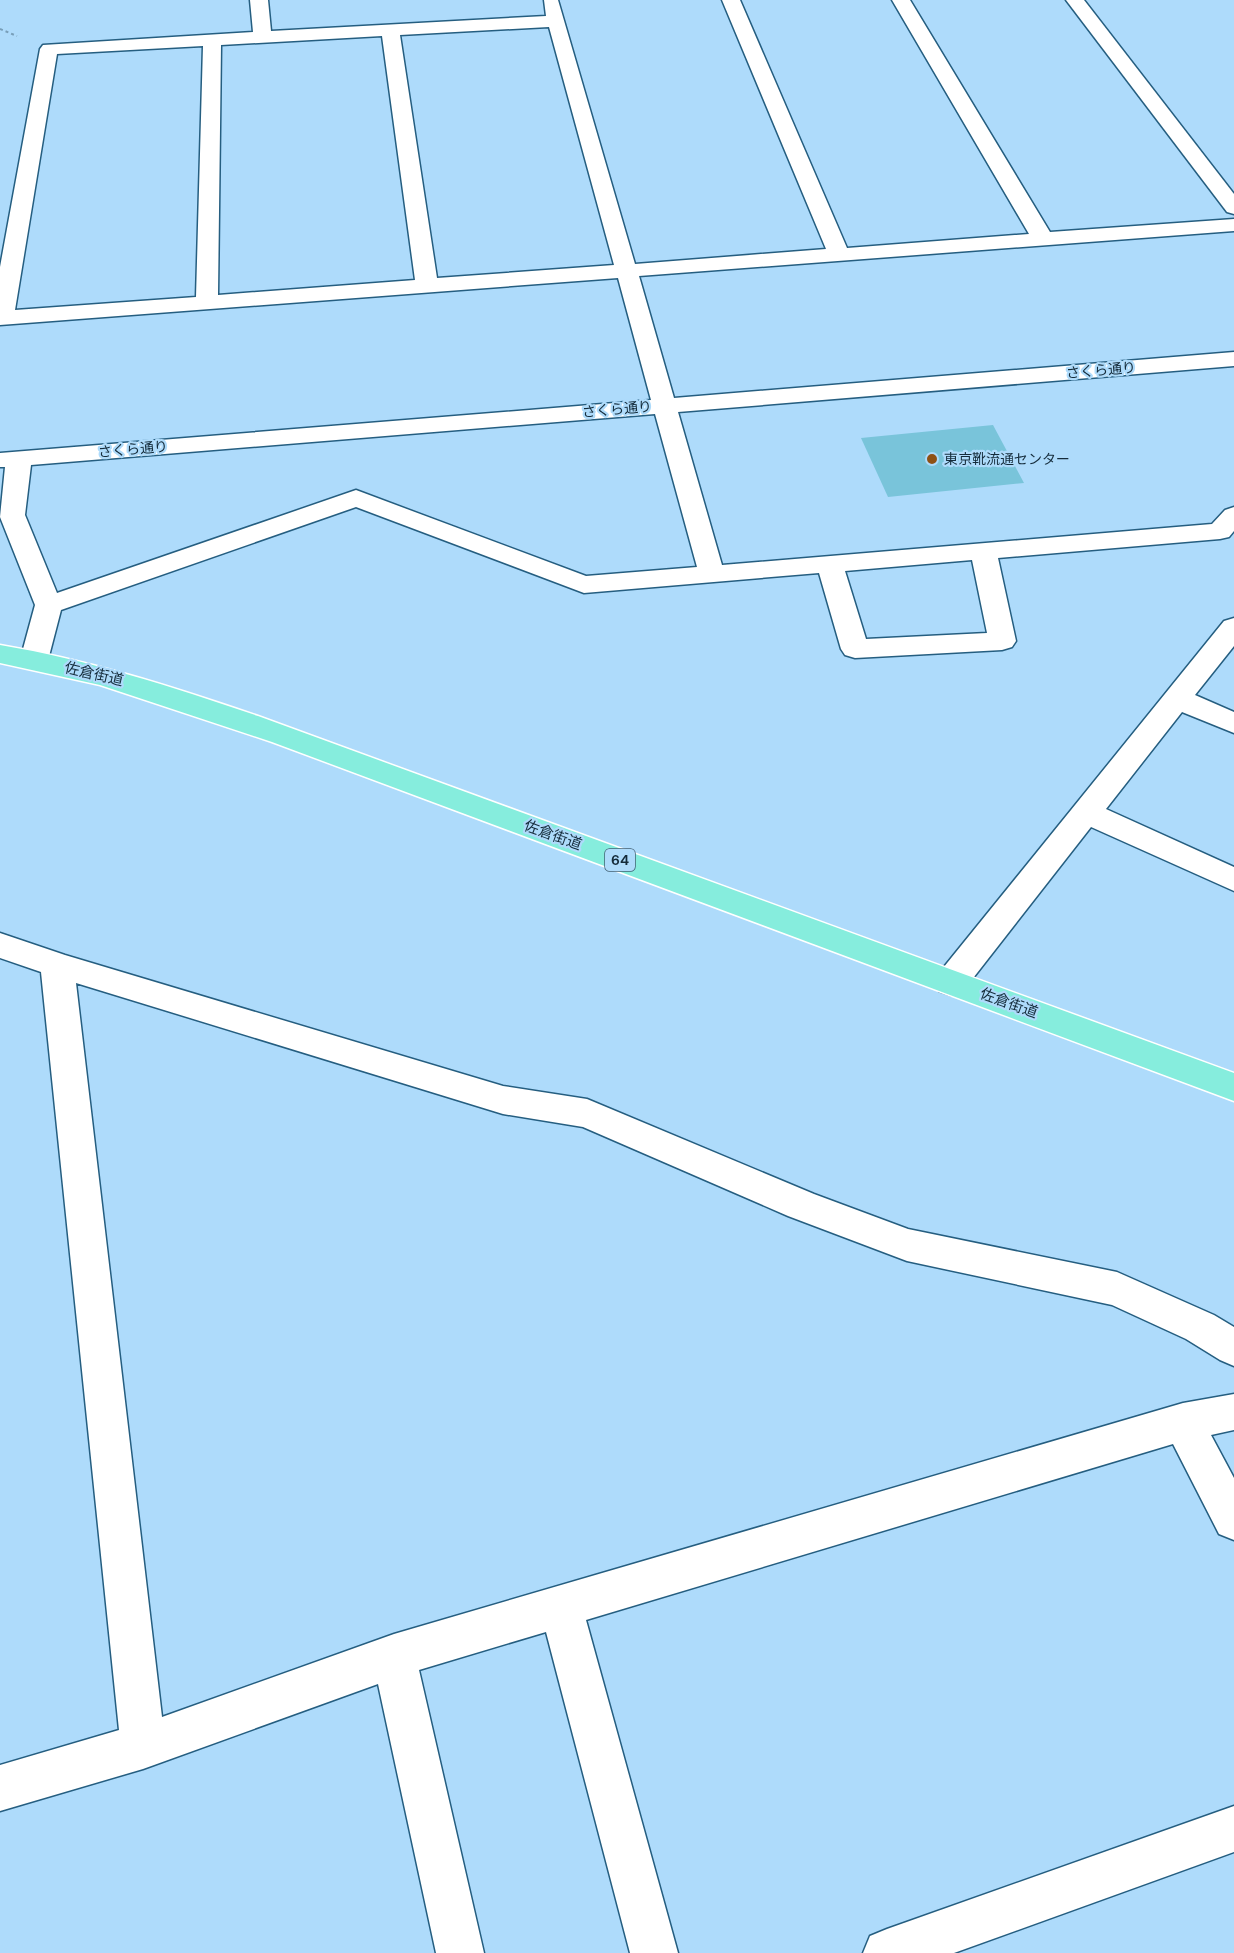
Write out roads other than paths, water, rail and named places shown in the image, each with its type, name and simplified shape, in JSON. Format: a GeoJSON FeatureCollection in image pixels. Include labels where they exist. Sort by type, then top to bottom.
{"type":"FeatureCollection","features":[{"type":"Feature","properties":{"kind":"main road","name":"佐倉街道"},"geometry":{"type":"LineString","coordinates":[[0,654],[136,684],[282,735],[1234,1087]]}},
{"type":"Feature","properties":{"kind":"street"},"geometry":{"type":"LineString","coordinates":[[258,0],[262,37]]}},
{"type":"Feature","properties":{"kind":"street"},"geometry":{"type":"LineString","coordinates":[[731,0],[839,255]]}},
{"type":"Feature","properties":{"kind":"street"},"geometry":{"type":"LineString","coordinates":[[901,0],[1042,239]]}},
{"type":"Feature","properties":{"kind":"street"},"geometry":{"type":"LineString","coordinates":[[1075,0],[1234,208]]}},
{"type":"Feature","properties":{"kind":"street"},"geometry":{"type":"LineString","coordinates":[[712,575],[664,406],[626,270],[553,11],[390,30],[49,49],[1,318],[427,285],[626,270],[839,255],[1234,225]]}},
{"type":"Feature","properties":{"kind":"street"},"geometry":{"type":"LineString","coordinates":[[390,30],[427,285]]}},
{"type":"Feature","properties":{"kind":"street"},"geometry":{"type":"LineString","coordinates":[[207,302],[212,40]]}},
{"type":"Feature","properties":{"kind":"street","name":"さくら通り"},"geometry":{"type":"LineString","coordinates":[[9,459],[1234,359]]}},
{"type":"Feature","properties":{"kind":"street"},"geometry":{"type":"LineString","coordinates":[[9,459],[12,515],[49,605],[34,660]]}},
{"type":"Feature","properties":{"kind":"street"},"geometry":{"type":"LineString","coordinates":[[49,605],[356,498],[584,585],[1220,531],[1234,515]]}},
{"type":"Feature","properties":{"kind":"street"},"geometry":{"type":"LineString","coordinates":[[830,565],[855,649],[1002,640],[983,551]]}},
{"type":"Feature","properties":{"kind":"street"},"geometry":{"type":"LineString","coordinates":[[951,982],[1179,699],[1234,627]]}},
{"type":"Feature","properties":{"kind":"street"},"geometry":{"type":"LineString","coordinates":[[1179,699],[1234,723]]}},
{"type":"Feature","properties":{"kind":"street"},"geometry":{"type":"LineString","coordinates":[[1088,813],[1234,880]]}},
{"type":"Feature","properties":{"kind":"street"},"geometry":{"type":"LineString","coordinates":[[0,945],[503,1100],[587,1113],[801,1204],[907,1245],[1117,1289],[1200,1327],[1234,1348]]}},
{"type":"Feature","properties":{"kind":"street"},"geometry":{"type":"LineString","coordinates":[[57,964],[142,1746]]}},
{"type":"Feature","properties":{"kind":"street"},"geometry":{"type":"LineString","coordinates":[[0,1788],[142,1746],[394,1656],[1183,1422],[1234,1412]]}},
{"type":"Feature","properties":{"kind":"street"},"geometry":{"type":"LineString","coordinates":[[1183,1422],[1234,1520]]}},
{"type":"Feature","properties":{"kind":"street"},"geometry":{"type":"LineString","coordinates":[[561,1607],[654,1953]]}},
{"type":"Feature","properties":{"kind":"street"},"geometry":{"type":"LineString","coordinates":[[394,1656],[460,1953]]}},
{"type":"Feature","properties":{"kind":"street"},"geometry":{"type":"LineString","coordinates":[[887,1953],[1234,1829]]}},
{"type":"Feature","properties":{"kind":"place","name":"東京靴流通センター"},"geometry":{"type":"Point","coordinates":[932,459]}}]}
